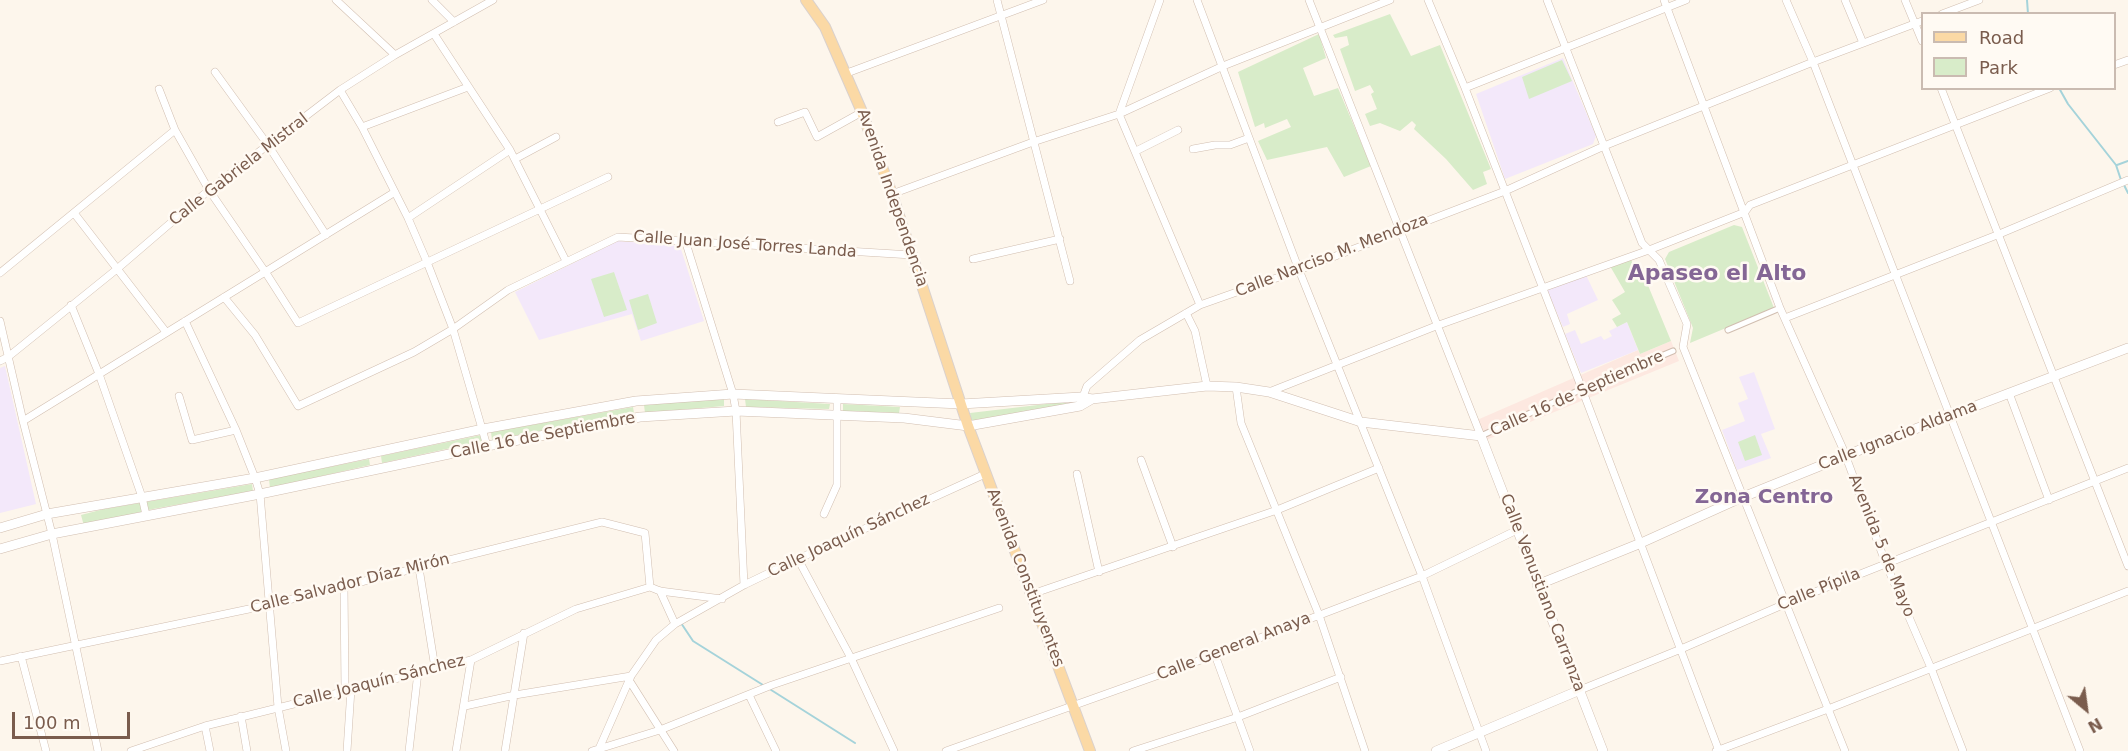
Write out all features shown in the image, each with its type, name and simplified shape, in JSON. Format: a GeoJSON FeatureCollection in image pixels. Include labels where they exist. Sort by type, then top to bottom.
{"type":"FeatureCollection","features":[{"type":"Feature","properties":{"kind":"main road","name":"Avenida Independencia"},"geometry":{"type":"LineString","coordinates":[[806,0],[825,27],[847,73],[862,112],[892,194],[961,404]]}},
{"type":"Feature","properties":{"kind":"main road","name":"Avenida Constituyentes"},"geometry":{"type":"LineString","coordinates":[[961,404],[1090,751]]}},
{"type":"Feature","properties":{"kind":"street"},"geometry":{"type":"LineString","coordinates":[[336,0],[395,55]]}},
{"type":"Feature","properties":{"kind":"street"},"geometry":{"type":"LineString","coordinates":[[432,0],[454,22]]}},
{"type":"Feature","properties":{"kind":"street","name":"Calle Gabriela Mistral"},"geometry":{"type":"LineString","coordinates":[[0,361],[8,357],[117,269],[209,190],[340,90],[395,55],[493,0]]}},
{"type":"Feature","properties":{"kind":"street"},"geometry":{"type":"LineString","coordinates":[[997,0],[1070,281]]}},
{"type":"Feature","properties":{"kind":"street"},"geometry":{"type":"LineString","coordinates":[[847,73],[1043,0]]}},
{"type":"Feature","properties":{"kind":"street"},"geometry":{"type":"LineString","coordinates":[[1160,0],[1119,114],[1200,305]]}},
{"type":"Feature","properties":{"kind":"street"},"geometry":{"type":"LineString","coordinates":[[1197,0],[1299,270],[1422,576],[1486,751]]}},
{"type":"Feature","properties":{"kind":"street"},"geometry":{"type":"LineString","coordinates":[[1309,0],[1481,436]]}},
{"type":"Feature","properties":{"kind":"street"},"geometry":{"type":"LineString","coordinates":[[892,194],[1033,142],[1119,114],[1223,66],[1390,0]]}},
{"type":"Feature","properties":{"kind":"street"},"geometry":{"type":"LineString","coordinates":[[1428,0],[1465,88],[1541,288],[1582,388],[1718,751],[2128,591]]}},
{"type":"Feature","properties":{"kind":"street"},"geometry":{"type":"LineString","coordinates":[[1548,0],[1565,49],[1642,243],[1659,260],[1687,324],[1678,349],[1743,497],[1845,751]]}},
{"type":"Feature","properties":{"kind":"street","name":"Avenida 5 de Mayo"},"geometry":{"type":"LineString","coordinates":[[1664,0],[1780,308],[1846,456],[1886,564],[1931,668],[1963,751]]}},
{"type":"Feature","properties":{"kind":"street"},"geometry":{"type":"LineString","coordinates":[[1465,88],[1686,0]]}},
{"type":"Feature","properties":{"kind":"street"},"geometry":{"type":"LineString","coordinates":[[1786,0],[1813,62],[2080,751]]}},
{"type":"Feature","properties":{"kind":"street"},"geometry":{"type":"LineString","coordinates":[[1845,0],[1863,43]]}},
{"type":"Feature","properties":{"kind":"street"},"geometry":{"type":"LineString","coordinates":[[1905,0],[1919,22]]}},
{"type":"Feature","properties":{"kind":"street"},"geometry":{"type":"LineString","coordinates":[[1947,12],[1979,0]]}},
{"type":"Feature","properties":{"kind":"street","name":"Calle Narciso M. Mendoza"},"geometry":{"type":"LineString","coordinates":[[1081,402],[1087,386],[1140,340],[1200,305],[1299,270],[1505,191],[1604,146],[1919,22]]}},
{"type":"Feature","properties":{"kind":"street"},"geometry":{"type":"LineString","coordinates":[[434,34],[510,150],[566,261]]}},
{"type":"Feature","properties":{"kind":"street"},"geometry":{"type":"LineString","coordinates":[[215,72],[268,145],[326,235]]}},
{"type":"Feature","properties":{"kind":"street"},"geometry":{"type":"LineString","coordinates":[[362,127],[468,87]]}},
{"type":"Feature","properties":{"kind":"street"},"geometry":{"type":"LineString","coordinates":[[159,89],[175,130],[209,190],[298,323],[608,177]]}},
{"type":"Feature","properties":{"kind":"street"},"geometry":{"type":"LineString","coordinates":[[340,90],[362,127],[395,192],[427,262],[453,328],[487,446]]}},
{"type":"Feature","properties":{"kind":"street"},"geometry":{"type":"LineString","coordinates":[[1942,90],[2128,566]]}},
{"type":"Feature","properties":{"kind":"street"},"geometry":{"type":"LineString","coordinates":[[1269,392],[1436,326],[1745,212],[1750,206],[2045,90]]}},
{"type":"Feature","properties":{"kind":"street"},"geometry":{"type":"LineString","coordinates":[[778,122],[805,112],[817,137],[862,112]]}},
{"type":"Feature","properties":{"kind":"street"},"geometry":{"type":"LineString","coordinates":[[0,273],[175,130]]}},
{"type":"Feature","properties":{"kind":"street"},"geometry":{"type":"LineString","coordinates":[[1136,151],[1178,130]]}},
{"type":"Feature","properties":{"kind":"street"},"geometry":{"type":"LineString","coordinates":[[515,159],[555,137]]}},
{"type":"Feature","properties":{"kind":"street"},"geometry":{"type":"LineString","coordinates":[[1193,148],[1230,145],[1249,138]]}},
{"type":"Feature","properties":{"kind":"street"},"geometry":{"type":"LineString","coordinates":[[408,218],[510,150]]}},
{"type":"Feature","properties":{"kind":"street"},"geometry":{"type":"LineString","coordinates":[[1785,318],[1997,235],[2128,180]]}},
{"type":"Feature","properties":{"kind":"street"},"geometry":{"type":"LineString","coordinates":[[23,421],[395,192]]}},
{"type":"Feature","properties":{"kind":"street"},"geometry":{"type":"LineString","coordinates":[[74,213],[166,332]]}},
{"type":"Feature","properties":{"kind":"street","name":"Calle Juan José Torres Landa"},"geometry":{"type":"LineString","coordinates":[[224,297],[255,335],[298,406],[414,352],[508,290],[618,237],[912,255]]}},
{"type":"Feature","properties":{"kind":"street"},"geometry":{"type":"LineString","coordinates":[[973,259],[1059,239]]}},
{"type":"Feature","properties":{"kind":"street"},"geometry":{"type":"LineString","coordinates":[[685,240],[733,394],[744,585]]}},
{"type":"Feature","properties":{"kind":"street"},"geometry":{"type":"LineString","coordinates":[[71,305],[99,374],[142,497],[146,515]]}},
{"type":"Feature","properties":{"kind":"street"},"geometry":{"type":"LineString","coordinates":[[1728,330],[1780,308]]}},
{"type":"Feature","properties":{"kind":"street"},"geometry":{"type":"LineString","coordinates":[[1186,313],[1195,331],[1207,386]]}},
{"type":"Feature","properties":{"kind":"street"},"geometry":{"type":"LineString","coordinates":[[0,321],[52,534],[98,751]]}},
{"type":"Feature","properties":{"kind":"street"},"geometry":{"type":"LineString","coordinates":[[185,321],[236,430],[260,494],[278,707],[286,751]]}},
{"type":"Feature","properties":{"kind":"street","name":"Calle Ignacio Aldama"},"geometry":{"type":"LineString","coordinates":[[1537,585],[1641,543],[1743,497],[1949,415],[2128,348]]}},
{"type":"Feature","properties":{"kind":"street","name":"Calle 16 de Septiembre"},"geometry":{"type":"LineString","coordinates":[[0,549],[79,528],[640,417],[735,411],[904,418],[968,426],[1092,399],[1207,386],[1269,392],[1361,422],[1481,436],[1582,388],[1678,349]]}},
{"type":"Feature","properties":{"kind":"street"},"geometry":{"type":"LineString","coordinates":[[1236,387],[1242,423],[1319,615],[1365,751]]}},
{"type":"Feature","properties":{"kind":"street"},"geometry":{"type":"LineString","coordinates":[[2009,393],[2049,500]]}},
{"type":"Feature","properties":{"kind":"street","name":"Calle 16 de Septiembre"},"geometry":{"type":"LineString","coordinates":[[0,528],[47,514],[255,478],[483,429],[636,401],[733,394],[961,404],[1081,402]]}},
{"type":"Feature","properties":{"kind":"street"},"geometry":{"type":"LineString","coordinates":[[180,396],[192,440],[236,430]]}},
{"type":"Feature","properties":{"kind":"street"},"geometry":{"type":"LineString","coordinates":[[824,514],[837,485],[837,399]]}},
{"type":"Feature","properties":{"kind":"street"},"geometry":{"type":"LineString","coordinates":[[636,401],[640,417]]}},
{"type":"Feature","properties":{"kind":"street"},"geometry":{"type":"LineString","coordinates":[[904,401],[904,418]]}},
{"type":"Feature","properties":{"kind":"street","name":"Calle Venustiano Carranza"},"geometry":{"type":"LineString","coordinates":[[1481,436],[1602,751]]}},
{"type":"Feature","properties":{"kind":"street"},"geometry":{"type":"LineString","coordinates":[[372,454],[374,471]]}},
{"type":"Feature","properties":{"kind":"street"},"geometry":{"type":"LineString","coordinates":[[1141,460],[1173,547]]}},
{"type":"Feature","properties":{"kind":"street"},"geometry":{"type":"LineString","coordinates":[[1032,594],[1276,510],[1379,468]]}},
{"type":"Feature","properties":{"kind":"street","name":"Calle Pípila"},"geometry":{"type":"LineString","coordinates":[[1580,690],[1787,603],[2128,468]]}},
{"type":"Feature","properties":{"kind":"street","name":"Calle Joaquín Sánchez"},"geometry":{"type":"LineString","coordinates":[[596,750],[630,679],[656,640],[675,624],[744,585],[986,474]]}},
{"type":"Feature","properties":{"kind":"street"},"geometry":{"type":"LineString","coordinates":[[1077,474],[1099,572]]}},
{"type":"Feature","properties":{"kind":"street"},"geometry":{"type":"LineString","coordinates":[[75,509],[79,528]]}},
{"type":"Feature","properties":{"kind":"street","name":"Calle Salvador Díaz Mirón"},"geometry":{"type":"LineString","coordinates":[[0,661],[268,605],[602,522],[645,533],[650,587]]}},
{"type":"Feature","properties":{"kind":"street","name":"Calle General Anaya"},"geometry":{"type":"LineString","coordinates":[[946,751],[1215,655],[1422,576],[1516,530]]}},
{"type":"Feature","properties":{"kind":"street"},"geometry":{"type":"LineString","coordinates":[[798,559],[851,658],[894,751]]}},
{"type":"Feature","properties":{"kind":"street"},"geometry":{"type":"LineString","coordinates":[[419,568],[435,668]]}},
{"type":"Feature","properties":{"kind":"street"},"geometry":{"type":"LineString","coordinates":[[344,585],[348,689],[347,751]]}},
{"type":"Feature","properties":{"kind":"street"},"geometry":{"type":"LineString","coordinates":[[650,587],[660,591],[722,599]]}},
{"type":"Feature","properties":{"kind":"street","name":"Calle Joaquín Sánchez"},"geometry":{"type":"LineString","coordinates":[[131,751],[240,716],[471,660],[576,609],[650,587]]}},
{"type":"Feature","properties":{"kind":"street"},"geometry":{"type":"LineString","coordinates":[[660,591],[675,624]]}},
{"type":"Feature","properties":{"kind":"street"},"geometry":{"type":"LineString","coordinates":[[596,750],[660,730],[772,685],[999,608]]}},
{"type":"Feature","properties":{"kind":"street"},"geometry":{"type":"LineString","coordinates":[[504,751],[524,633]]}},
{"type":"Feature","properties":{"kind":"street"},"geometry":{"type":"LineString","coordinates":[[1215,655],[1250,751]]}},
{"type":"Feature","properties":{"kind":"street"},"geometry":{"type":"LineString","coordinates":[[21,657],[46,751]]}},
{"type":"Feature","properties":{"kind":"street"},"geometry":{"type":"LineString","coordinates":[[456,751],[471,660]]}},
{"type":"Feature","properties":{"kind":"street"},"geometry":{"type":"LineString","coordinates":[[409,751],[418,672]]}},
{"type":"Feature","properties":{"kind":"street"},"geometry":{"type":"LineString","coordinates":[[1133,751],[1238,717],[1341,677]]}},
{"type":"Feature","properties":{"kind":"street"},"geometry":{"type":"LineString","coordinates":[[465,706],[515,695],[630,679],[674,751]]}},
{"type":"Feature","properties":{"kind":"street"},"geometry":{"type":"LineString","coordinates":[[1436,751],[1580,690]]}},
{"type":"Feature","properties":{"kind":"street"},"geometry":{"type":"LineString","coordinates":[[749,695],[776,751]]}},
{"type":"Feature","properties":{"kind":"street"},"geometry":{"type":"LineString","coordinates":[[240,716],[247,751]]}},
{"type":"Feature","properties":{"kind":"street"},"geometry":{"type":"LineString","coordinates":[[205,726],[210,751]]}},
{"type":"Feature","properties":{"kind":"shaded area"},"geometry":{"type":"Polygon","coordinates":[[[1563,58],[1596,136],[1593,144],[1505,179],[1476,94],[1563,58]]]}},
{"type":"Feature","properties":{"kind":"shaded area"},"geometry":{"type":"Polygon","coordinates":[[[618,241],[680,246],[704,321],[641,341],[632,314],[539,340],[515,292],[618,241]]]}},
{"type":"Feature","properties":{"kind":"shaded area"},"geometry":{"type":"Polygon","coordinates":[[[1586,275],[1598,300],[1567,314],[1570,324],[1563,327],[1547,290],[1586,275]]]}},
{"type":"Feature","properties":{"kind":"shaded area"},"geometry":{"type":"Polygon","coordinates":[[[1627,322],[1638,350],[1581,373],[1565,334],[1575,330],[1581,344],[1601,336],[1604,340],[1612,336],[1609,331],[1627,322]]]}},
{"type":"Feature","properties":{"kind":"shaded area"},"geometry":{"type":"Polygon","coordinates":[[[1671,341],[1679,361],[1486,440],[1477,420],[1638,350],[1640,354],[1671,341]]]}},
{"type":"Feature","properties":{"kind":"shaded area"},"geometry":{"type":"Polygon","coordinates":[[[5,366],[36,504],[0,513],[0,368],[5,366]]]}},
{"type":"Feature","properties":{"kind":"shaded area"},"geometry":{"type":"Polygon","coordinates":[[[1754,372],[1775,429],[1761,434],[1771,458],[1737,470],[1722,430],[1745,421],[1738,403],[1748,399],[1739,377],[1754,372]]]}},
{"type":"Feature","properties":{"kind":"green space"},"geometry":{"type":"Polygon","coordinates":[[[1390,14],[1411,56],[1440,45],[1491,169],[1483,172],[1487,184],[1473,190],[1446,159],[1414,129],[1416,125],[1412,121],[1400,131],[1380,123],[1370,126],[1365,114],[1377,109],[1371,94],[1374,92],[1370,85],[1355,91],[1340,49],[1349,45],[1347,36],[1335,38],[1333,35],[1390,14]]]}},
{"type":"Feature","properties":{"kind":"green space"},"geometry":{"type":"Polygon","coordinates":[[[1319,34],[1326,58],[1303,68],[1314,96],[1338,88],[1371,166],[1344,177],[1327,147],[1267,160],[1258,141],[1291,127],[1287,119],[1265,128],[1264,123],[1255,127],[1238,72],[1319,34]]]}},
{"type":"Feature","properties":{"kind":"green space"},"geometry":{"type":"Polygon","coordinates":[[[1562,60],[1572,81],[1529,99],[1522,77],[1562,60]]]}},
{"type":"Feature","properties":{"kind":"green space"},"geometry":{"type":"Polygon","coordinates":[[[1734,225],[1742,227],[1774,308],[1690,343],[1693,328],[1665,259],[1669,252],[1734,225]]]}},
{"type":"Feature","properties":{"kind":"green space"},"geometry":{"type":"Polygon","coordinates":[[[1630,256],[1634,268],[1640,266],[1671,341],[1640,354],[1627,322],[1617,327],[1612,319],[1621,314],[1612,300],[1625,292],[1610,266],[1630,256]]]}},
{"type":"Feature","properties":{"kind":"green space"},"geometry":{"type":"Polygon","coordinates":[[[614,272],[627,310],[604,317],[591,279],[614,272]]]}},
{"type":"Feature","properties":{"kind":"green space"},"geometry":{"type":"Polygon","coordinates":[[[648,294],[657,323],[638,330],[629,300],[648,294]]]}},
{"type":"Feature","properties":{"kind":"green space"},"geometry":{"type":"Polygon","coordinates":[[[724,398],[724,406],[645,413],[644,405],[724,398]]]}},
{"type":"Feature","properties":{"kind":"green space"},"geometry":{"type":"Polygon","coordinates":[[[745,399],[830,404],[829,409],[746,407],[745,399]]]}},
{"type":"Feature","properties":{"kind":"green space"},"geometry":{"type":"Polygon","coordinates":[[[1063,402],[1068,404],[971,421],[970,413],[1063,402]]]}},
{"type":"Feature","properties":{"kind":"green space"},"geometry":{"type":"Polygon","coordinates":[[[843,404],[900,407],[899,413],[843,411],[843,404]]]}},
{"type":"Feature","properties":{"kind":"green space"},"geometry":{"type":"Polygon","coordinates":[[[633,407],[634,413],[492,440],[491,432],[633,407]]]}},
{"type":"Feature","properties":{"kind":"green space"},"geometry":{"type":"Polygon","coordinates":[[[481,435],[483,441],[382,463],[381,456],[481,435]]]}},
{"type":"Feature","properties":{"kind":"green space"},"geometry":{"type":"Polygon","coordinates":[[[1755,435],[1762,455],[1745,461],[1738,442],[1755,435]]]}},
{"type":"Feature","properties":{"kind":"green space"},"geometry":{"type":"Polygon","coordinates":[[[369,459],[370,465],[270,488],[269,479],[369,459]]]}},
{"type":"Feature","properties":{"kind":"green space"},"geometry":{"type":"Polygon","coordinates":[[[252,484],[253,491],[153,509],[84,526],[81,515],[104,509],[252,484]]]}},
{"type":"Feature","properties":{"kind":"waterway"},"geometry":{"type":"LineString","coordinates":[[2027,0],[2028,12]]}},
{"type":"Feature","properties":{"kind":"waterway"},"geometry":{"type":"LineString","coordinates":[[2060,90],[2068,104],[2116,165],[2121,180]]}},
{"type":"Feature","properties":{"kind":"waterway"},"geometry":{"type":"LineString","coordinates":[[2117,165],[2128,161]]}},
{"type":"Feature","properties":{"kind":"waterway"},"geometry":{"type":"LineString","coordinates":[[2124,185],[2128,193]]}},
{"type":"Feature","properties":{"kind":"waterway"},"geometry":{"type":"LineString","coordinates":[[681,623],[693,641],[763,685]]}},
{"type":"Feature","properties":{"kind":"waterway"},"geometry":{"type":"LineString","coordinates":[[768,688],[855,743]]}},
{"type":"Feature","properties":{"kind":"district","name":"Apaseo el Alto"},"geometry":{"type":"Point","coordinates":[1717,274]}},
{"type":"Feature","properties":{"kind":"district","name":"Zona Centro"},"geometry":{"type":"Point","coordinates":[1764,498]}}]}
